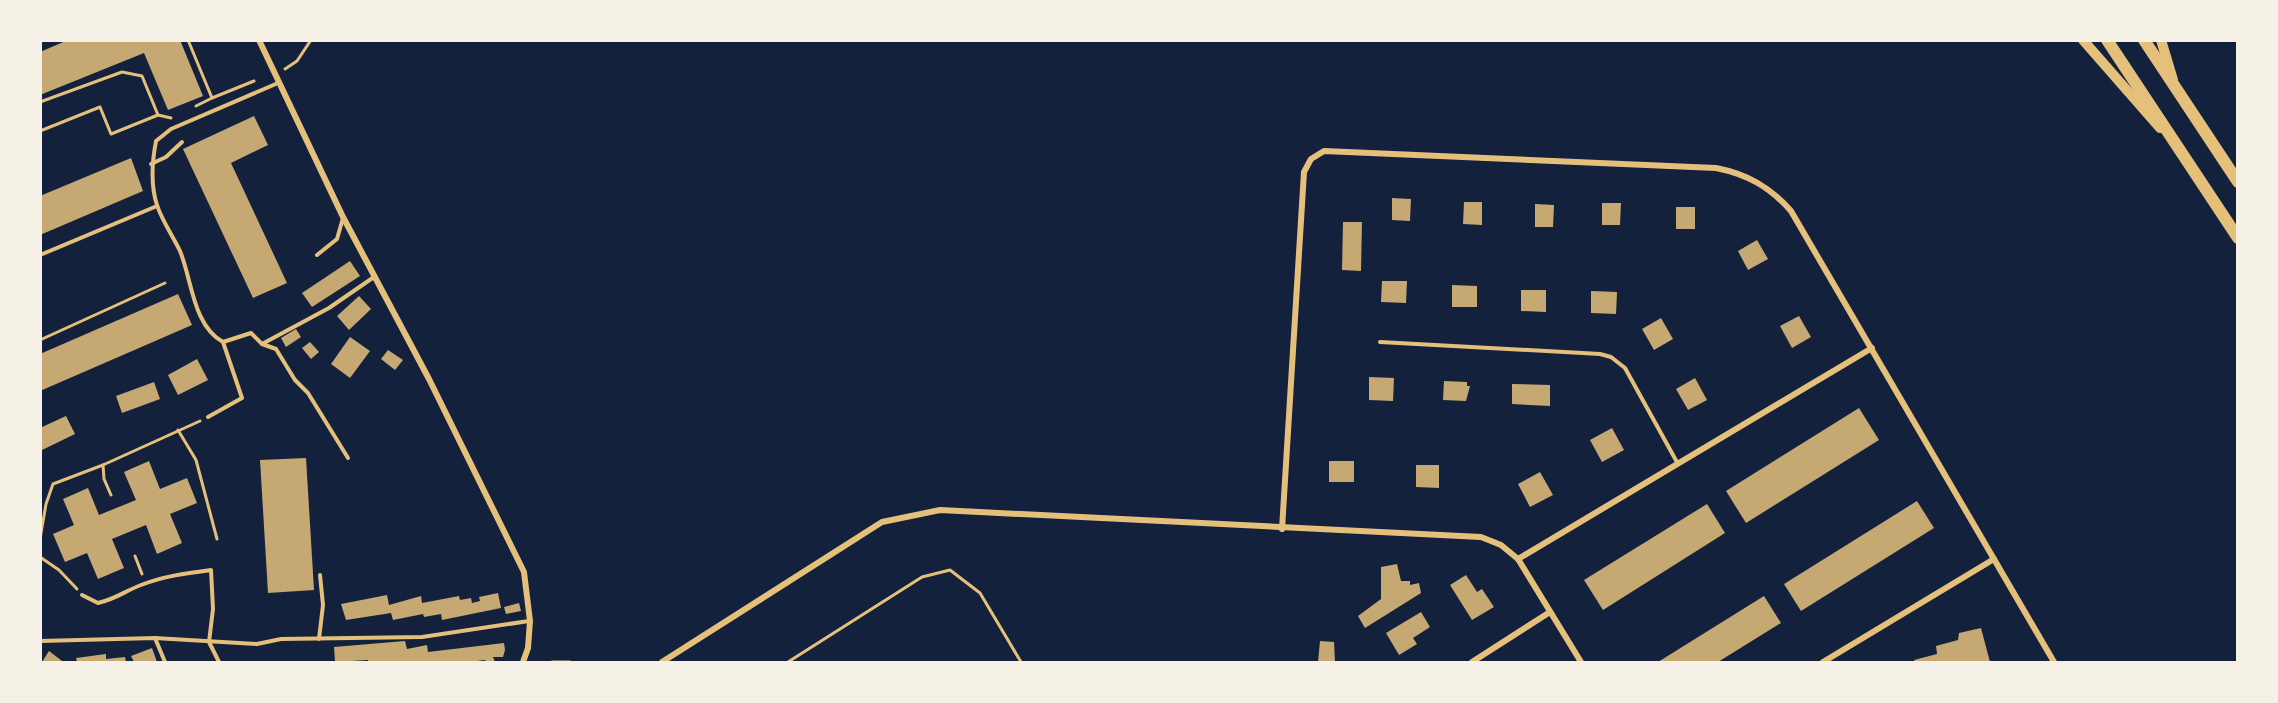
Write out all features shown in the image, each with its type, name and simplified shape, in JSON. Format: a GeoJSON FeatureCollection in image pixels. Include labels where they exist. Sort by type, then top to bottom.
{"type":"FeatureCollection","features":[{"type":"Feature","properties":{"kind":"highway"},"geometry":{"type":"LineString","coordinates":[[2108,40],[2238,238]]}},
{"type":"Feature","properties":{"kind":"highway"},"geometry":{"type":"LineString","coordinates":[[2144,40],[2238,182]]}},
{"type":"Feature","properties":{"kind":"main road"},"geometry":{"type":"LineString","coordinates":[[2083,40],[2182,153]]}},
{"type":"Feature","properties":{"kind":"main road"},"geometry":{"type":"LineString","coordinates":[[2161,40],[2176,88]]}},
{"type":"Feature","properties":{"kind":"street"},"geometry":{"type":"LineString","coordinates":[[259,40],[343,218],[525,572],[530,621],[528,648],[523,663]]}},
{"type":"Feature","properties":{"kind":"street"},"geometry":{"type":"LineString","coordinates":[[1282,529],[1304,172],[1311,159],[1324,151],[1732,171],[1765,186],[1791,211],[2054,663]]}},
{"type":"Feature","properties":{"kind":"street"},"geometry":{"type":"LineString","coordinates":[[1518,559],[1872,348]]}},
{"type":"Feature","properties":{"kind":"street"},"geometry":{"type":"LineString","coordinates":[[662,663],[882,522],[940,510],[1282,529],[1468,535],[1491,540],[1518,559],[1581,663]]}},
{"type":"Feature","properties":{"kind":"street"},"geometry":{"type":"LineString","coordinates":[[1823,663],[1994,559]]}},
{"type":"Feature","properties":{"kind":"street"},"geometry":{"type":"LineString","coordinates":[[1472,663],[1550,612]]}},
{"type":"Feature","properties":{"kind":"lane"},"geometry":{"type":"LineString","coordinates":[[278,83],[171,129],[156,141],[151,164],[157,206],[180,253],[200,314],[213,337],[223,342],[251,333],[262,344],[276,349],[295,380],[308,393],[348,458]]}},
{"type":"Feature","properties":{"kind":"lane"},"geometry":{"type":"LineString","coordinates":[[151,164],[166,157],[182,142]]}},
{"type":"Feature","properties":{"kind":"lane"},"geometry":{"type":"LineString","coordinates":[[40,255],[157,206]]}},
{"type":"Feature","properties":{"kind":"lane"},"geometry":{"type":"LineString","coordinates":[[317,255],[337,239],[343,218]]}},
{"type":"Feature","properties":{"kind":"lane"},"geometry":{"type":"LineString","coordinates":[[262,344],[328,308],[375,277]]}},
{"type":"Feature","properties":{"kind":"lane"},"geometry":{"type":"LineString","coordinates":[[208,417],[242,398],[223,342]]}},
{"type":"Feature","properties":{"kind":"lane"},"geometry":{"type":"LineString","coordinates":[[1380,342],[1600,354],[1611,357],[1625,368],[1678,464]]}},
{"type":"Feature","properties":{"kind":"lane"},"geometry":{"type":"LineString","coordinates":[[82,595],[98,603],[118,599],[139,585],[165,577],[211,570],[213,609],[209,642],[219,663]]}},
{"type":"Feature","properties":{"kind":"lane"},"geometry":{"type":"LineString","coordinates":[[319,639],[323,605],[320,575]]}},
{"type":"Feature","properties":{"kind":"lane"},"geometry":{"type":"LineString","coordinates":[[40,641],[155,638],[257,644],[281,639],[422,637],[530,621]]}},
{"type":"Feature","properties":{"kind":"lane"},"geometry":{"type":"LineString","coordinates":[[155,638],[165,663]]}},
{"type":"Feature","properties":{"kind":"path"},"geometry":{"type":"LineString","coordinates":[[188,40],[212,98]]}},
{"type":"Feature","properties":{"kind":"path"},"geometry":{"type":"LineString","coordinates":[[192,108],[212,98],[275,75],[297,61],[311,40]]}},
{"type":"Feature","properties":{"kind":"path"},"geometry":{"type":"LineString","coordinates":[[40,102],[122,72],[142,76],[158,115]]}},
{"type":"Feature","properties":{"kind":"path"},"geometry":{"type":"LineString","coordinates":[[40,131],[100,107],[111,134],[158,115],[172,118]]}},
{"type":"Feature","properties":{"kind":"path"},"geometry":{"type":"LineString","coordinates":[[40,340],[165,283]]}},
{"type":"Feature","properties":{"kind":"path"},"geometry":{"type":"LineString","coordinates":[[40,539],[46,504],[53,484],[103,465],[208,417]]}},
{"type":"Feature","properties":{"kind":"path"},"geometry":{"type":"LineString","coordinates":[[178,430],[196,460],[217,539]]}},
{"type":"Feature","properties":{"kind":"path"},"geometry":{"type":"LineString","coordinates":[[103,465],[104,479],[111,495]]}},
{"type":"Feature","properties":{"kind":"path"},"geometry":{"type":"LineString","coordinates":[[40,556],[59,570],[82,595]]}},
{"type":"Feature","properties":{"kind":"path"},"geometry":{"type":"LineString","coordinates":[[135,556],[142,574],[135,581]]}},
{"type":"Feature","properties":{"kind":"path"},"geometry":{"type":"LineString","coordinates":[[788,663],[795,661],[922,577],[950,570],[980,593],[1021,663]]}},
{"type":"Feature","properties":{"kind":"path"},"geometry":{"type":"LineString","coordinates":[[552,663],[570,663]]}},
{"type":"Feature","properties":{"kind":"building"},"geometry":{"type":"Polygon","coordinates":[[[68,40],[180,40],[203,96],[168,110],[144,53],[40,95],[40,52],[68,40]]]}},
{"type":"Feature","properties":{"kind":"building"},"geometry":{"type":"Polygon","coordinates":[[[254,116],[268,145],[231,163],[287,283],[253,298],[183,149],[254,116]]]}},
{"type":"Feature","properties":{"kind":"building"},"geometry":{"type":"Polygon","coordinates":[[[131,158],[143,191],[40,235],[40,196],[131,158]]]}},
{"type":"Feature","properties":{"kind":"building"},"geometry":{"type":"Polygon","coordinates":[[[1392,198],[1411,199],[1410,221],[1392,220],[1392,198]]]}},
{"type":"Feature","properties":{"kind":"building"},"geometry":{"type":"Polygon","coordinates":[[[1464,202],[1482,202],[1482,225],[1463,224],[1464,202]]]}},
{"type":"Feature","properties":{"kind":"building"},"geometry":{"type":"Polygon","coordinates":[[[1602,203],[1621,203],[1620,225],[1602,225],[1602,203]]]}},
{"type":"Feature","properties":{"kind":"building"},"geometry":{"type":"Polygon","coordinates":[[[1535,204],[1554,205],[1553,227],[1535,227],[1535,204]]]}},
{"type":"Feature","properties":{"kind":"building"},"geometry":{"type":"Polygon","coordinates":[[[1676,207],[1695,207],[1695,229],[1676,229],[1676,207]]]}},
{"type":"Feature","properties":{"kind":"building"},"geometry":{"type":"Polygon","coordinates":[[[1343,222],[1362,222],[1361,271],[1342,270],[1343,222]]]}},
{"type":"Feature","properties":{"kind":"building"},"geometry":{"type":"Polygon","coordinates":[[[1757,240],[1768,259],[1748,270],[1738,251],[1757,240]]]}},
{"type":"Feature","properties":{"kind":"building"},"geometry":{"type":"Polygon","coordinates":[[[350,261],[360,276],[312,307],[302,293],[350,261]]]}},
{"type":"Feature","properties":{"kind":"building"},"geometry":{"type":"Polygon","coordinates":[[[1382,281],[1407,281],[1406,303],[1381,302],[1382,281]]]}},
{"type":"Feature","properties":{"kind":"building"},"geometry":{"type":"Polygon","coordinates":[[[1452,285],[1477,286],[1477,307],[1452,307],[1452,285]]]}},
{"type":"Feature","properties":{"kind":"building"},"geometry":{"type":"Polygon","coordinates":[[[1521,290],[1546,290],[1546,312],[1521,311],[1521,290]]]}},
{"type":"Feature","properties":{"kind":"building"},"geometry":{"type":"Polygon","coordinates":[[[1591,291],[1617,292],[1616,314],[1591,313],[1591,291]]]}},
{"type":"Feature","properties":{"kind":"building"},"geometry":{"type":"Polygon","coordinates":[[[178,294],[192,325],[40,391],[40,354],[178,294]]]}},
{"type":"Feature","properties":{"kind":"building"},"geometry":{"type":"Polygon","coordinates":[[[359,296],[371,309],[349,330],[337,316],[359,296]]]}},
{"type":"Feature","properties":{"kind":"building"},"geometry":{"type":"Polygon","coordinates":[[[1799,316],[1811,337],[1792,348],[1780,326],[1799,316]]]}},
{"type":"Feature","properties":{"kind":"building"},"geometry":{"type":"Polygon","coordinates":[[[1661,318],[1673,339],[1654,350],[1642,329],[1661,318]]]}},
{"type":"Feature","properties":{"kind":"building"},"geometry":{"type":"Polygon","coordinates":[[[296,329],[301,337],[286,347],[281,338],[296,329]]]}},
{"type":"Feature","properties":{"kind":"building"},"geometry":{"type":"Polygon","coordinates":[[[350,337],[370,351],[350,378],[331,364],[350,337]]]}},
{"type":"Feature","properties":{"kind":"building"},"geometry":{"type":"Polygon","coordinates":[[[310,342],[319,352],[311,359],[302,348],[310,342]]]}},
{"type":"Feature","properties":{"kind":"building"},"geometry":{"type":"Polygon","coordinates":[[[388,350],[403,360],[395,370],[381,359],[388,350]]]}},
{"type":"Feature","properties":{"kind":"building"},"geometry":{"type":"Polygon","coordinates":[[[197,359],[208,380],[178,395],[168,375],[197,359]]]}},
{"type":"Feature","properties":{"kind":"building"},"geometry":{"type":"Polygon","coordinates":[[[1369,377],[1394,378],[1393,401],[1369,400],[1369,377]]]}},
{"type":"Feature","properties":{"kind":"building"},"geometry":{"type":"Polygon","coordinates":[[[1695,378],[1707,400],[1688,410],[1676,389],[1695,378]]]}},
{"type":"Feature","properties":{"kind":"building"},"geometry":{"type":"Polygon","coordinates":[[[1444,381],[1467,382],[1467,386],[1470,386],[1466,401],[1443,400],[1444,381]]]}},
{"type":"Feature","properties":{"kind":"building"},"geometry":{"type":"Polygon","coordinates":[[[154,382],[160,399],[122,413],[116,396],[154,382]]]}},
{"type":"Feature","properties":{"kind":"building"},"geometry":{"type":"Polygon","coordinates":[[[1512,384],[1550,385],[1550,406],[1512,404],[1512,384]]]}},
{"type":"Feature","properties":{"kind":"building"},"geometry":{"type":"Polygon","coordinates":[[[1859,408],[1879,440],[1746,523],[1726,491],[1859,408]]]}},
{"type":"Feature","properties":{"kind":"building"},"geometry":{"type":"Polygon","coordinates":[[[66,416],[75,434],[40,451],[40,428],[66,416]]]}},
{"type":"Feature","properties":{"kind":"building"},"geometry":{"type":"Polygon","coordinates":[[[1612,428],[1624,450],[1602,462],[1590,440],[1612,428]]]}},
{"type":"Feature","properties":{"kind":"building"},"geometry":{"type":"Polygon","coordinates":[[[306,458],[314,590],[268,593],[260,460],[306,458]]]}},
{"type":"Feature","properties":{"kind":"building"},"geometry":{"type":"Polygon","coordinates":[[[149,461],[160,489],[187,478],[197,503],[170,514],[182,543],[157,554],[146,525],[112,539],[124,568],[98,579],[87,553],[65,562],[53,534],[74,525],[63,499],[88,488],[99,515],[136,500],[124,472],[149,461]]]}},
{"type":"Feature","properties":{"kind":"building"},"geometry":{"type":"Polygon","coordinates":[[[1329,461],[1354,461],[1354,482],[1329,482],[1329,461]]]}},
{"type":"Feature","properties":{"kind":"building"},"geometry":{"type":"Polygon","coordinates":[[[1416,465],[1439,465],[1439,488],[1416,487],[1416,465]]]}},
{"type":"Feature","properties":{"kind":"building"},"geometry":{"type":"Polygon","coordinates":[[[1540,472],[1553,495],[1530,507],[1518,484],[1540,472]]]}},
{"type":"Feature","properties":{"kind":"building"},"geometry":{"type":"Polygon","coordinates":[[[1917,501],[1934,528],[1801,611],[1784,584],[1917,501]]]}},
{"type":"Feature","properties":{"kind":"building"},"geometry":{"type":"Polygon","coordinates":[[[1707,504],[1725,533],[1603,610],[1584,580],[1707,504]]]}},
{"type":"Feature","properties":{"kind":"building"},"geometry":{"type":"Polygon","coordinates":[[[1397,564],[1401,581],[1410,581],[1410,585],[1419,583],[1421,593],[1365,628],[1358,616],[1381,599],[1381,567],[1397,564]]]}},
{"type":"Feature","properties":{"kind":"building"},"geometry":{"type":"Polygon","coordinates":[[[1466,575],[1477,592],[1482,589],[1494,607],[1472,620],[1450,585],[1466,575]]]}},
{"type":"Feature","properties":{"kind":"building"},"geometry":{"type":"Polygon","coordinates":[[[498,593],[501,608],[442,620],[441,614],[424,617],[423,614],[393,620],[391,613],[346,620],[341,604],[387,595],[389,605],[421,596],[422,603],[459,596],[460,600],[471,598],[472,603],[480,601],[479,597],[498,593]]]}},
{"type":"Feature","properties":{"kind":"building"},"geometry":{"type":"Polygon","coordinates":[[[1764,596],[1781,623],[1718,662],[1658,662],[1764,596]]]}},
{"type":"Feature","properties":{"kind":"building"},"geometry":{"type":"Polygon","coordinates":[[[519,603],[521,611],[506,614],[504,607],[519,603]]]}},
{"type":"Feature","properties":{"kind":"building"},"geometry":{"type":"Polygon","coordinates":[[[1421,612],[1430,627],[1413,638],[1417,644],[1399,655],[1386,633],[1421,612]]]}},
{"type":"Feature","properties":{"kind":"building"},"geometry":{"type":"Polygon","coordinates":[[[1981,628],[1990,662],[1915,662],[1914,660],[1937,654],[1936,646],[1958,640],[1959,633],[1981,628]]]}},
{"type":"Feature","properties":{"kind":"building"},"geometry":{"type":"Polygon","coordinates":[[[405,641],[407,649],[427,645],[428,652],[504,643],[505,650],[503,657],[493,657],[495,662],[485,660],[368,662],[368,660],[335,662],[334,647],[405,641]]]}},
{"type":"Feature","properties":{"kind":"building"},"geometry":{"type":"Polygon","coordinates":[[[1320,641],[1334,642],[1335,662],[1318,662],[1320,641]]]}},
{"type":"Feature","properties":{"kind":"building"},"geometry":{"type":"Polygon","coordinates":[[[152,648],[157,662],[134,662],[131,656],[152,648]]]}},
{"type":"Feature","properties":{"kind":"building"},"geometry":{"type":"Polygon","coordinates":[[[49,651],[62,661],[42,662],[49,651]]]}},
{"type":"Feature","properties":{"kind":"building"},"geometry":{"type":"Polygon","coordinates":[[[106,654],[106,659],[125,657],[126,662],[77,662],[76,658],[106,654]]]}}]}
